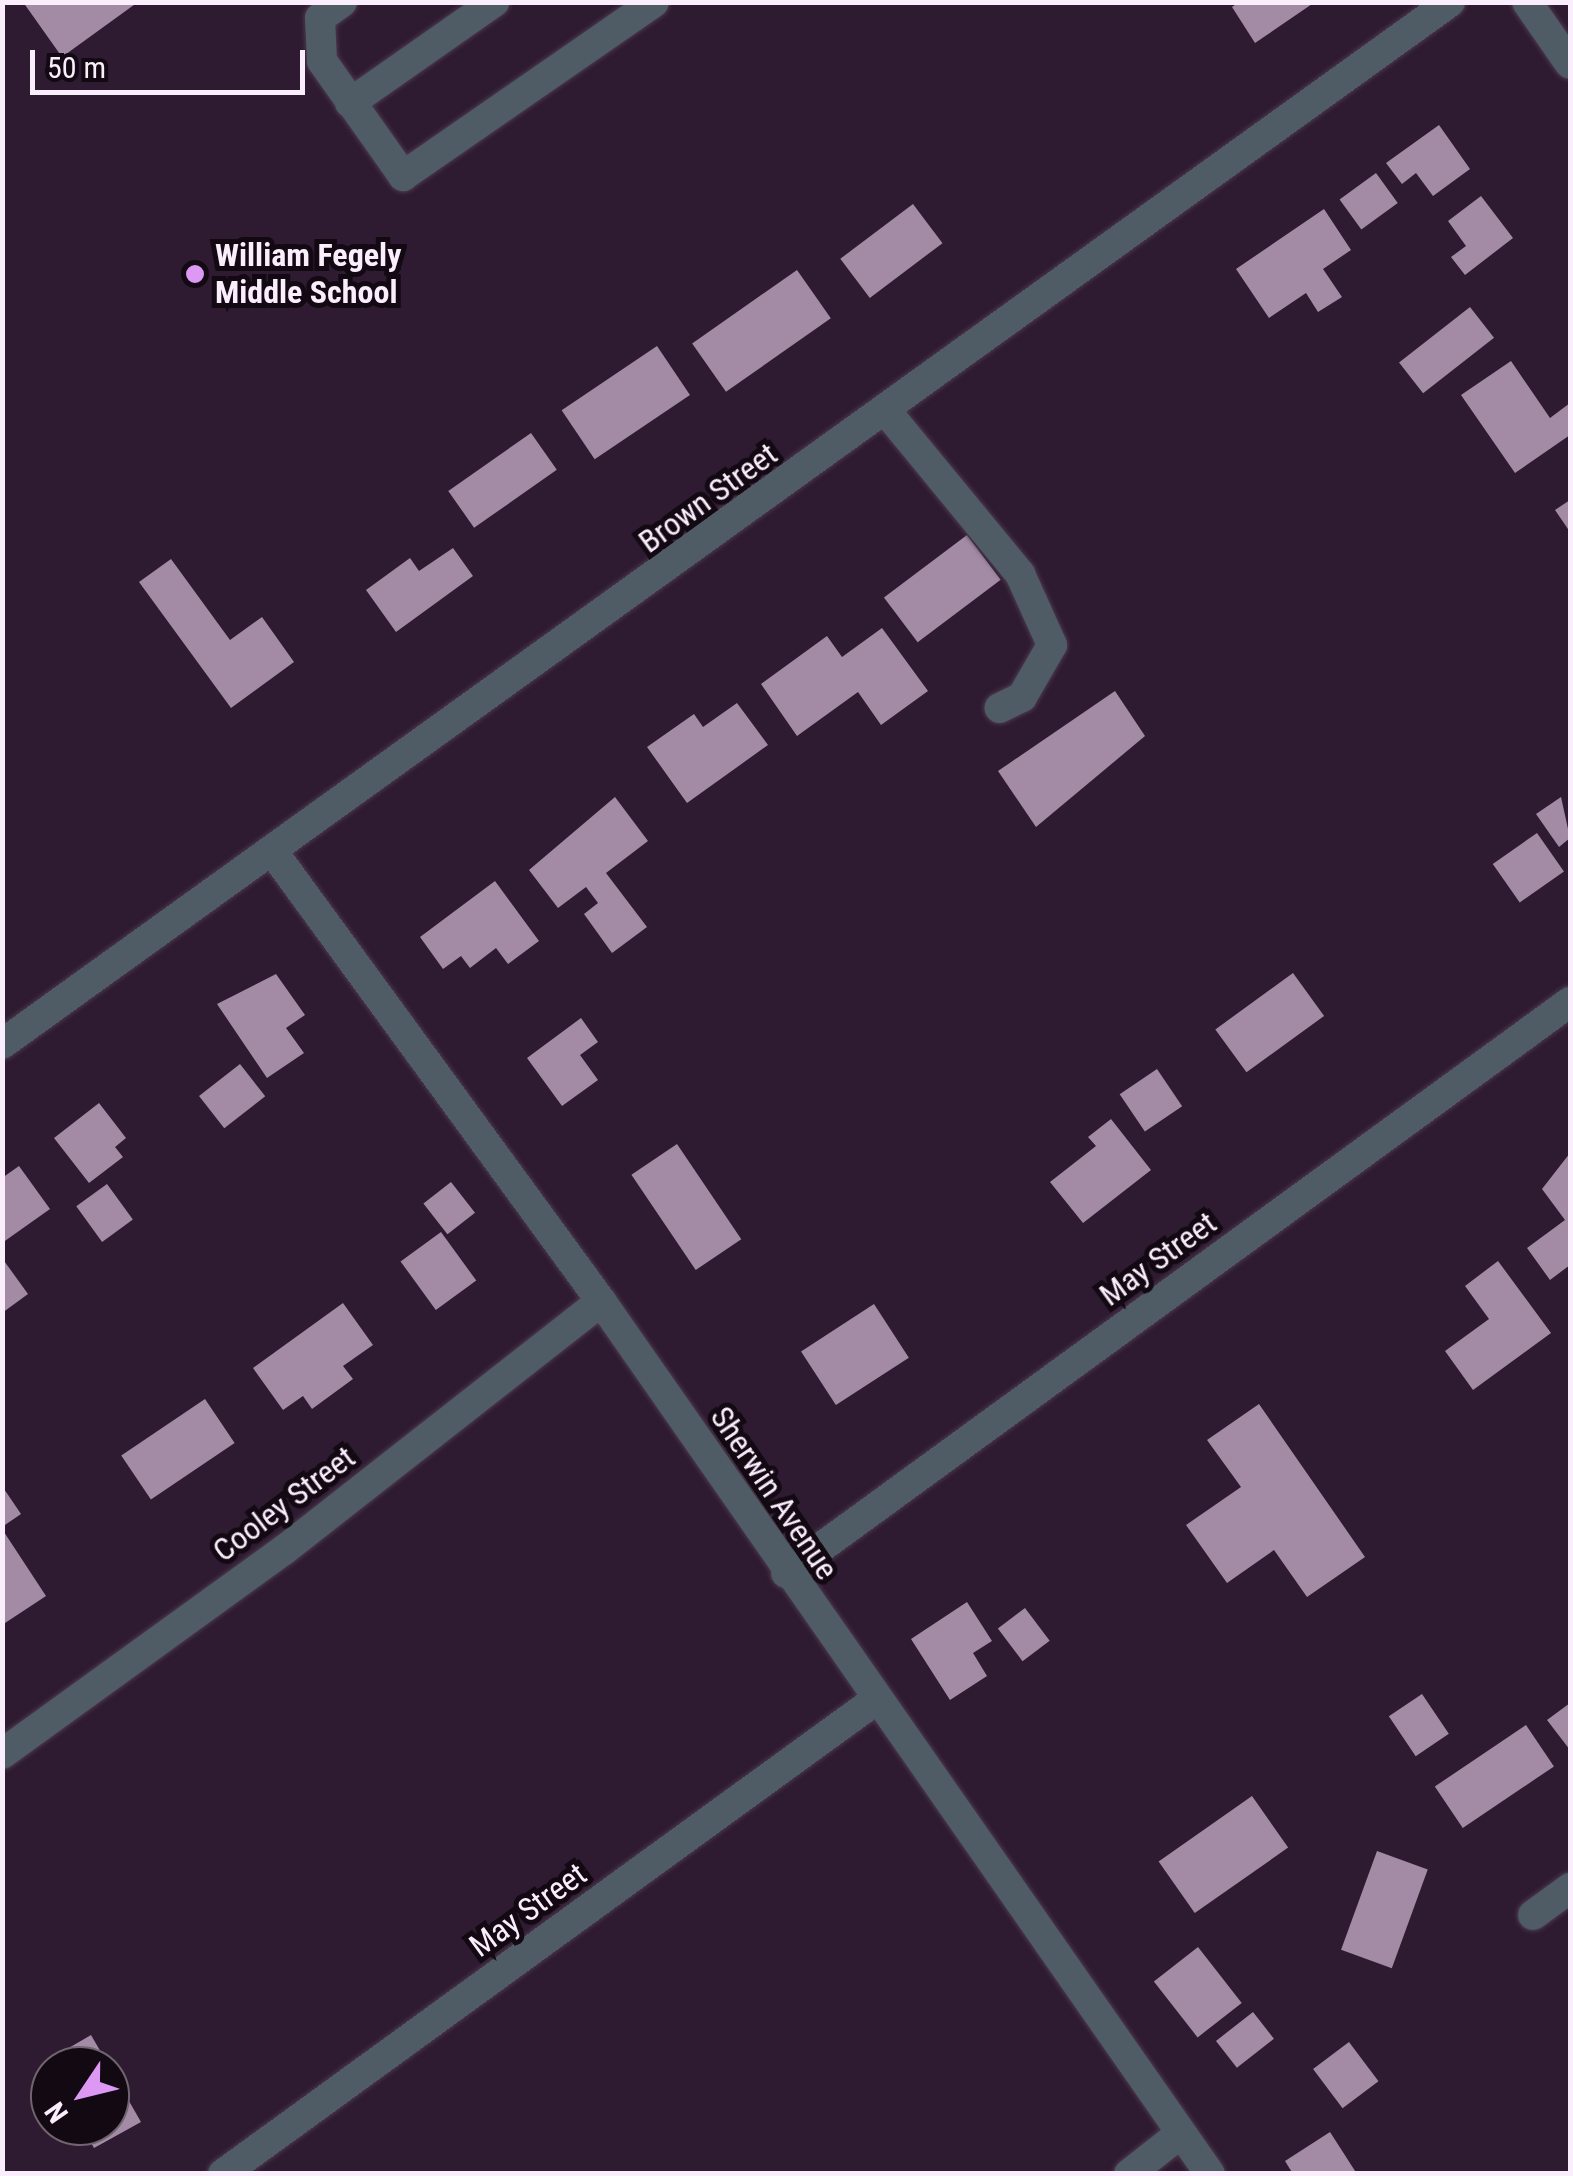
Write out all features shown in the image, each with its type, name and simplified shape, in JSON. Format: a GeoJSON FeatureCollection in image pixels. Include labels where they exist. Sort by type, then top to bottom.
{"type":"FeatureCollection","features":[{"type":"Feature","properties":{"kind":"street"},"geometry":{"type":"LineString","coordinates":[[342,2],[320,18],[322,60],[403,176],[654,2]]}},
{"type":"Feature","properties":{"kind":"street"},"geometry":{"type":"LineString","coordinates":[[350,104],[494,2]]}},
{"type":"Feature","properties":{"kind":"street","name":"Brown Street"},"geometry":{"type":"LineString","coordinates":[[2,1044],[276,856],[1450,2]]}},
{"type":"Feature","properties":{"kind":"street"},"geometry":{"type":"LineString","coordinates":[[1527,2],[1570,64]]}},
{"type":"Feature","properties":{"kind":"street"},"geometry":{"type":"LineString","coordinates":[[887,412],[1020,574],[1052,645],[1022,697],[999,708]]}},
{"type":"Feature","properties":{"kind":"street","name":"Sherwin Avenue"},"geometry":{"type":"LineString","coordinates":[[276,856],[601,1302],[874,1702],[1210,2174]]}},
{"type":"Feature","properties":{"kind":"street","name":"May Street"},"geometry":{"type":"LineString","coordinates":[[786,1573],[1570,1002]]}},
{"type":"Feature","properties":{"kind":"street","name":"Cooley Street"},"geometry":{"type":"LineString","coordinates":[[2,1754],[601,1302]]}},
{"type":"Feature","properties":{"kind":"street","name":"May Street"},"geometry":{"type":"LineString","coordinates":[[223,2174],[874,1702]]}},
{"type":"Feature","properties":{"kind":"street"},"geometry":{"type":"LineString","coordinates":[[1533,1915],[1570,1888]]}},
{"type":"Feature","properties":{"kind":"street"},"geometry":{"type":"LineString","coordinates":[[1129,2174],[1180,2134]]}},
{"type":"Feature","properties":{"kind":"building"},"geometry":{"type":"Polygon","coordinates":[[[23,2],[138,2],[62,57],[23,2]]]}},
{"type":"Feature","properties":{"kind":"building"},"geometry":{"type":"Polygon","coordinates":[[[1239,2],[1315,2],[1255,43],[1232,7],[1239,2]]]}},
{"type":"Feature","properties":{"kind":"building"},"geometry":{"type":"Polygon","coordinates":[[[1439,125],[1470,169],[1433,196],[1416,173],[1402,184],[1386,163],[1439,125]]]}},
{"type":"Feature","properties":{"kind":"building"},"geometry":{"type":"Polygon","coordinates":[[[1376,173],[1398,203],[1361,229],[1340,199],[1376,173]]]}},
{"type":"Feature","properties":{"kind":"building"},"geometry":{"type":"Polygon","coordinates":[[[1481,196],[1513,238],[1465,275],[1451,257],[1466,246],[1448,221],[1481,196]]]}},
{"type":"Feature","properties":{"kind":"building"},"geometry":{"type":"Polygon","coordinates":[[[913,204],[942,243],[870,298],[840,259],[913,204]]]}},
{"type":"Feature","properties":{"kind":"building"},"geometry":{"type":"Polygon","coordinates":[[[1324,209],[1351,250],[1323,269],[1342,297],[1318,312],[1306,293],[1269,318],[1236,269],[1324,209]]]}},
{"type":"Feature","properties":{"kind":"building"},"geometry":{"type":"Polygon","coordinates":[[[797,270],[831,318],[726,392],[692,343],[797,270]]]}},
{"type":"Feature","properties":{"kind":"building"},"geometry":{"type":"Polygon","coordinates":[[[1470,307],[1494,338],[1423,393],[1399,362],[1470,307]]]}},
{"type":"Feature","properties":{"kind":"building"},"geometry":{"type":"Polygon","coordinates":[[[657,346],[690,395],[595,459],[562,410],[657,346]]]}},
{"type":"Feature","properties":{"kind":"building"},"geometry":{"type":"Polygon","coordinates":[[[1511,361],[1550,418],[1570,403],[1570,435],[1515,473],[1461,395],[1511,361]]]}},
{"type":"Feature","properties":{"kind":"building"},"geometry":{"type":"Polygon","coordinates":[[[531,433],[557,470],[474,528],[448,491],[531,433]]]}},
{"type":"Feature","properties":{"kind":"building"},"geometry":{"type":"Polygon","coordinates":[[[1570,500],[1570,532],[1555,510],[1570,500]]]}},
{"type":"Feature","properties":{"kind":"building"},"geometry":{"type":"Polygon","coordinates":[[[967,535],[1001,580],[918,642],[884,598],[967,535]]]}},
{"type":"Feature","properties":{"kind":"building"},"geometry":{"type":"Polygon","coordinates":[[[453,548],[473,576],[396,632],[366,590],[410,558],[419,571],[453,548]]]}},
{"type":"Feature","properties":{"kind":"building"},"geometry":{"type":"Polygon","coordinates":[[[171,559],[230,640],[262,617],[294,662],[231,708],[139,582],[171,559]]]}},
{"type":"Feature","properties":{"kind":"building"},"geometry":{"type":"Polygon","coordinates":[[[882,628],[928,691],[881,725],[858,692],[797,736],[761,684],[827,636],[842,657],[882,628]]]}},
{"type":"Feature","properties":{"kind":"building"},"geometry":{"type":"Polygon","coordinates":[[[1115,691],[1145,736],[1036,827],[998,771],[1115,691]]]}},
{"type":"Feature","properties":{"kind":"building"},"geometry":{"type":"Polygon","coordinates":[[[737,703],[768,745],[687,803],[647,747],[694,714],[703,727],[737,703]]]}},
{"type":"Feature","properties":{"kind":"building"},"geometry":{"type":"Polygon","coordinates":[[[615,797],[648,841],[606,873],[647,927],[612,953],[584,914],[598,903],[586,887],[558,908],[529,870],[615,797]]]}},
{"type":"Feature","properties":{"kind":"building"},"geometry":{"type":"Polygon","coordinates":[[[1561,797],[1570,838],[1559,847],[1536,814],[1561,797]]]}},
{"type":"Feature","properties":{"kind":"building"},"geometry":{"type":"Polygon","coordinates":[[[1537,833],[1564,872],[1520,902],[1493,864],[1537,833]]]}},
{"type":"Feature","properties":{"kind":"building"},"geometry":{"type":"Polygon","coordinates":[[[495,881],[539,941],[508,964],[496,948],[470,968],[461,956],[443,969],[420,937],[495,881]]]}},
{"type":"Feature","properties":{"kind":"building"},"geometry":{"type":"Polygon","coordinates":[[[1293,973],[1324,1016],[1246,1072],[1215,1029],[1293,973]]]}},
{"type":"Feature","properties":{"kind":"building"},"geometry":{"type":"Polygon","coordinates":[[[276,974],[305,1015],[286,1028],[304,1053],[267,1078],[217,1004],[276,974]]]}},
{"type":"Feature","properties":{"kind":"building"},"geometry":{"type":"Polygon","coordinates":[[[581,1018],[598,1042],[580,1055],[598,1080],[562,1106],[527,1058],[581,1018]]]}},
{"type":"Feature","properties":{"kind":"building"},"geometry":{"type":"Polygon","coordinates":[[[240,1064],[265,1096],[224,1128],[199,1096],[240,1064]]]}},
{"type":"Feature","properties":{"kind":"building"},"geometry":{"type":"Polygon","coordinates":[[[1157,1069],[1182,1106],[1145,1131],[1120,1094],[1157,1069]]]}},
{"type":"Feature","properties":{"kind":"building"},"geometry":{"type":"Polygon","coordinates":[[[99,1103],[126,1138],[115,1147],[123,1157],[89,1183],[54,1138],[99,1103]]]}},
{"type":"Feature","properties":{"kind":"building"},"geometry":{"type":"Polygon","coordinates":[[[1111,1119],[1151,1170],[1083,1223],[1050,1182],[1096,1146],[1088,1137],[1111,1119]]]}},
{"type":"Feature","properties":{"kind":"building"},"geometry":{"type":"Polygon","coordinates":[[[677,1144],[741,1239],[696,1270],[631,1175],[677,1144]]]}},
{"type":"Feature","properties":{"kind":"building"},"geometry":{"type":"Polygon","coordinates":[[[1570,1153],[1570,1265],[1550,1280],[1527,1248],[1565,1220],[1542,1189],[1570,1153]]]}},
{"type":"Feature","properties":{"kind":"building"},"geometry":{"type":"Polygon","coordinates":[[[19,1166],[50,1209],[2,1243],[2,1178],[19,1166]]]}},
{"type":"Feature","properties":{"kind":"building"},"geometry":{"type":"Polygon","coordinates":[[[451,1182],[475,1213],[447,1234],[423,1204],[451,1182]]]}},
{"type":"Feature","properties":{"kind":"building"},"geometry":{"type":"Polygon","coordinates":[[[107,1184],[133,1220],[102,1242],[76,1206],[107,1184]]]}},
{"type":"Feature","properties":{"kind":"building"},"geometry":{"type":"Polygon","coordinates":[[[441,1232],[476,1281],[436,1310],[401,1261],[441,1232]]]}},
{"type":"Feature","properties":{"kind":"building"},"geometry":{"type":"Polygon","coordinates":[[[2,1258],[28,1294],[2,1313],[2,1258]]]}},
{"type":"Feature","properties":{"kind":"building"},"geometry":{"type":"Polygon","coordinates":[[[1498,1261],[1551,1333],[1473,1390],[1445,1351],[1489,1319],[1465,1286],[1498,1261]]]}},
{"type":"Feature","properties":{"kind":"building"},"geometry":{"type":"Polygon","coordinates":[[[343,1303],[373,1345],[343,1366],[353,1379],[312,1409],[303,1396],[283,1410],[253,1368],[343,1303]]]}},
{"type":"Feature","properties":{"kind":"building"},"geometry":{"type":"Polygon","coordinates":[[[874,1304],[909,1358],[836,1405],[801,1351],[874,1304]]]}},
{"type":"Feature","properties":{"kind":"building"},"geometry":{"type":"Polygon","coordinates":[[[205,1399],[235,1443],[151,1499],[121,1455],[205,1399]]]}},
{"type":"Feature","properties":{"kind":"building"},"geometry":{"type":"Polygon","coordinates":[[[1259,1404],[1365,1557],[1307,1597],[1274,1550],[1227,1583],[1186,1525],[1241,1487],[1207,1440],[1259,1404]]]}},
{"type":"Feature","properties":{"kind":"building"},"geometry":{"type":"Polygon","coordinates":[[[2,1486],[21,1514],[2,1527],[2,1486]]]}},
{"type":"Feature","properties":{"kind":"building"},"geometry":{"type":"Polygon","coordinates":[[[2,1529],[46,1596],[2,1625],[2,1529]]]}},
{"type":"Feature","properties":{"kind":"building"},"geometry":{"type":"Polygon","coordinates":[[[967,1602],[992,1641],[973,1653],[987,1676],[950,1700],[911,1639],[967,1602]]]}},
{"type":"Feature","properties":{"kind":"building"},"geometry":{"type":"Polygon","coordinates":[[[1025,1608],[1050,1641],[1023,1661],[998,1628],[1025,1608]]]}},
{"type":"Feature","properties":{"kind":"building"},"geometry":{"type":"Polygon","coordinates":[[[1422,1694],[1449,1734],[1416,1756],[1389,1716],[1422,1694]]]}},
{"type":"Feature","properties":{"kind":"building"},"geometry":{"type":"Polygon","coordinates":[[[1570,1703],[1570,1750],[1547,1720],[1570,1703]]]}},
{"type":"Feature","properties":{"kind":"building"},"geometry":{"type":"Polygon","coordinates":[[[1526,1725],[1554,1766],[1463,1828],[1435,1787],[1526,1725]]]}},
{"type":"Feature","properties":{"kind":"building"},"geometry":{"type":"Polygon","coordinates":[[[1252,1796],[1288,1848],[1195,1913],[1159,1861],[1252,1796]]]}},
{"type":"Feature","properties":{"kind":"building"},"geometry":{"type":"Polygon","coordinates":[[[1377,1851],[1428,1869],[1392,1968],[1341,1950],[1377,1851]]]}},
{"type":"Feature","properties":{"kind":"building"},"geometry":{"type":"Polygon","coordinates":[[[1198,1947],[1242,2003],[1198,2037],[1154,1981],[1198,1947]]]}},
{"type":"Feature","properties":{"kind":"building"},"geometry":{"type":"Polygon","coordinates":[[[1253,2012],[1274,2039],[1237,2068],[1216,2041],[1253,2012]]]}},
{"type":"Feature","properties":{"kind":"building"},"geometry":{"type":"Polygon","coordinates":[[[91,2035],[97,2046],[72,2046],[91,2035]]]}},
{"type":"Feature","properties":{"kind":"building"},"geometry":{"type":"Polygon","coordinates":[[[1349,2042],[1378,2081],[1343,2108],[1313,2069],[1349,2042]]]}},
{"type":"Feature","properties":{"kind":"building"},"geometry":{"type":"Polygon","coordinates":[[[130,2103],[141,2122],[130,2128],[130,2103]]]}},
{"type":"Feature","properties":{"kind":"building"},"geometry":{"type":"Polygon","coordinates":[[[1330,2132],[1357,2174],[1293,2174],[1285,2161],[1330,2132]]]}},
{"type":"Feature","properties":{"kind":"place","name":"William Fegely Middle School"},"geometry":{"type":"Point","coordinates":[195,274]}}]}
